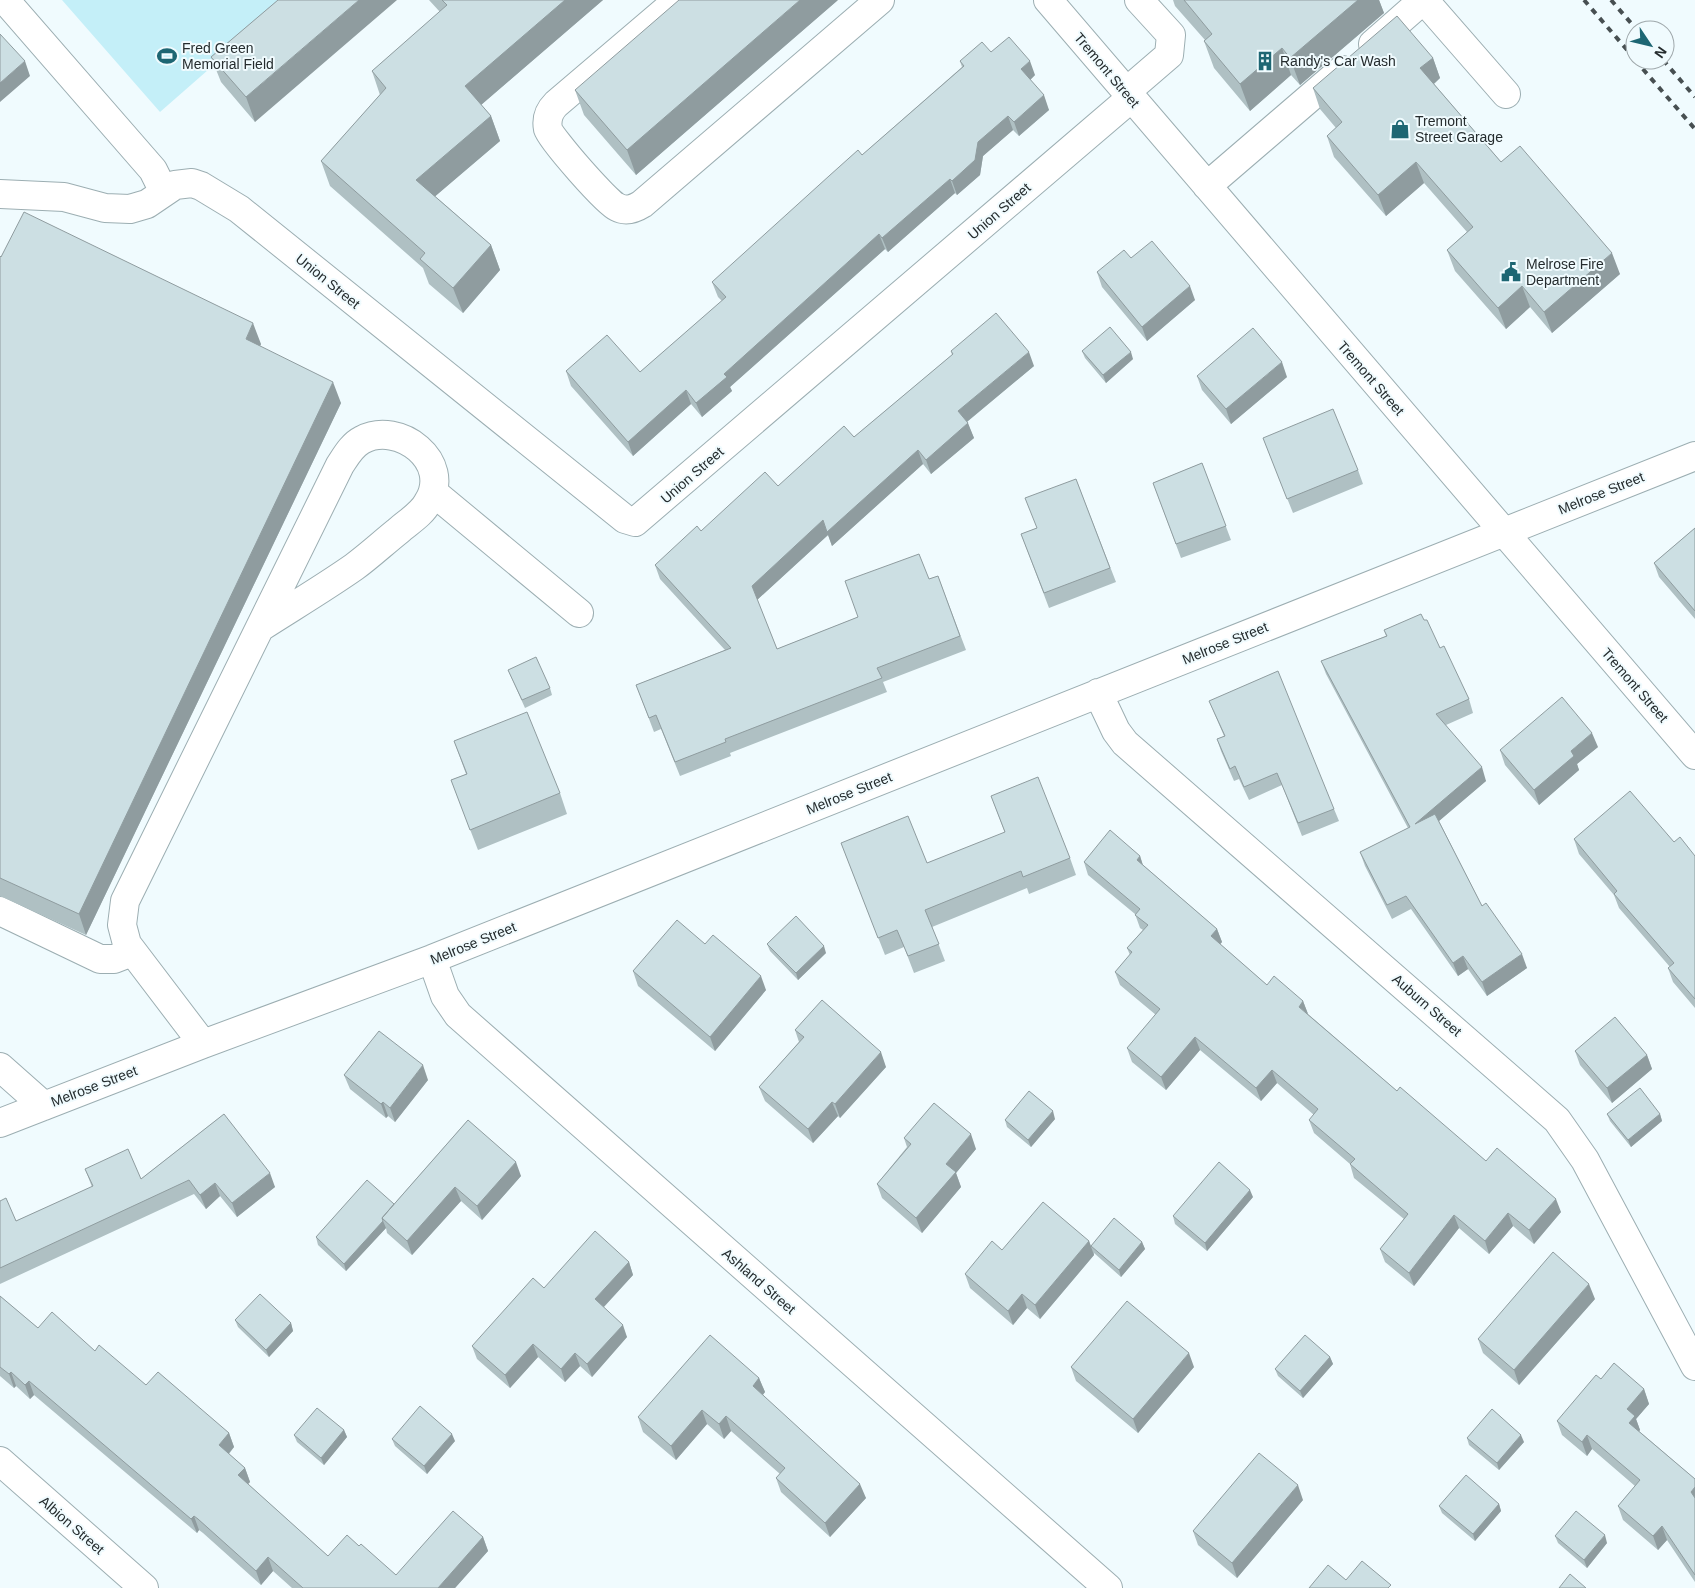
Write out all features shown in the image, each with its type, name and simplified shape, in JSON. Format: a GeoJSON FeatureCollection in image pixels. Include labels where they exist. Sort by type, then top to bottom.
{"type":"FeatureCollection","features":[{"type":"Feature","properties":{"kind":"street"},"geometry":{"type":"LineString","coordinates":[[0,194],[64,197],[105,208],[124,209],[147,204],[164,192],[153,170],[5,0]]}},
{"type":"Feature","properties":{"kind":"street"},"geometry":{"type":"LineString","coordinates":[[678,0],[556,104],[549,113],[547,123],[553,138],[609,202],[622,209],[633,209],[642,204],[880,0]]}},
{"type":"Feature","properties":{"kind":"street","name":"Tremont Street"},"geometry":{"type":"LineString","coordinates":[[1048,0],[1695,755]]}},
{"type":"Feature","properties":{"kind":"street"},"geometry":{"type":"LineString","coordinates":[[1128,95],[1170,55],[1171,35],[1139,0]]}},
{"type":"Feature","properties":{"kind":"street"},"geometry":{"type":"LineString","coordinates":[[1207,186],[1424,0],[1506,94]]}},
{"type":"Feature","properties":{"kind":"street","name":"Union Street"},"geometry":{"type":"LineString","coordinates":[[164,192],[182,183],[192,183],[201,186],[238,209],[626,519],[635,522],[1128,95]]}},
{"type":"Feature","properties":{"kind":"street"},"geometry":{"type":"LineString","coordinates":[[203,1044],[132,952],[122,930],[122,911],[125,902],[340,465],[360,440],[375,434],[390,433],[411,443],[426,457],[433,468],[435,480],[433,492],[420,512],[355,566],[261,627]]}},
{"type":"Feature","properties":{"kind":"street","name":"Melrose Street"},"geometry":{"type":"LineString","coordinates":[[0,1123],[203,1044],[432,959],[1695,456]]}},
{"type":"Feature","properties":{"kind":"street"},"geometry":{"type":"LineString","coordinates":[[433,492],[579,613]]}},
{"type":"Feature","properties":{"kind":"street","name":"Auburn Street"},"geometry":{"type":"LineString","coordinates":[[1098,693],[1116,731],[1130,748],[1557,1120],[1585,1160],[1695,1366]]}},
{"type":"Feature","properties":{"kind":"street"},"geometry":{"type":"LineString","coordinates":[[0,912],[100,960],[114,959],[132,952]]}},
{"type":"Feature","properties":{"kind":"street","name":"Ashland Street"},"geometry":{"type":"LineString","coordinates":[[432,959],[452,1010],[1108,1588]]}},
{"type":"Feature","properties":{"kind":"street"},"geometry":{"type":"LineString","coordinates":[[0,1067],[44,1106]]}},
{"type":"Feature","properties":{"kind":"street","name":"Albion Street"},"geometry":{"type":"LineString","coordinates":[[0,1461],[144,1588]]}},
{"type":"Feature","properties":{"kind":"shaded area","name":"Fred Green Memorial Field"},"geometry":{"type":"Polygon","coordinates":[[[62,0],[288,0],[160,112],[62,0]]]}},
{"type":"Feature","properties":{"kind":"building"},"geometry":{"type":"Polygon","coordinates":[[[278,0],[359,0],[246,97],[211,57],[278,0]]]}},
{"type":"Feature","properties":{"kind":"building"},"geometry":{"type":"Polygon","coordinates":[[[442,0],[565,0],[465,86],[491,116],[416,180],[491,245],[453,288],[420,259],[425,253],[321,161],[386,88],[372,71],[447,5],[442,0]]]}},
{"type":"Feature","properties":{"kind":"building"},"geometry":{"type":"Polygon","coordinates":[[[679,0],[800,0],[627,150],[575,90],[679,0]]]}},
{"type":"Feature","properties":{"kind":"building","name":"Randy's Car Wash"},"geometry":{"type":"Polygon","coordinates":[[[1184,0],[1358,0],[1290,58],[1282,48],[1240,84],[1204,41],[1212,34],[1184,0]]]}},
{"type":"Feature","properties":{"kind":"building"},"geometry":{"type":"Polygon","coordinates":[[[1397,16],[1433,58],[1420,68],[1501,162],[1520,146],[1612,253],[1544,312],[1522,286],[1498,308],[1447,250],[1473,227],[1416,162],[1378,195],[1327,136],[1342,122],[1313,88],[1397,16]]]}},
{"type":"Feature","properties":{"kind":"building"},"geometry":{"type":"Polygon","coordinates":[[[0,34],[25,61],[0,83],[0,34]]]}},
{"type":"Feature","properties":{"kind":"building"},"geometry":{"type":"Polygon","coordinates":[[[1009,37],[1030,61],[1021,69],[1044,95],[1014,122],[1008,116],[978,142],[975,160],[952,181],[950,179],[882,238],[879,234],[724,374],[727,377],[696,403],[686,390],[628,442],[566,371],[607,335],[640,372],[726,297],[712,282],[858,150],[862,155],[964,66],[960,61],[982,42],[991,52],[1009,37]]]}},
{"type":"Feature","properties":{"kind":"building"},"geometry":{"type":"Polygon","coordinates":[[[24,212],[253,323],[246,339],[333,382],[79,914],[0,878],[0,256],[24,212]]]}},
{"type":"Feature","properties":{"kind":"building"},"geometry":{"type":"Polygon","coordinates":[[[1152,241],[1190,286],[1142,327],[1097,272],[1124,250],[1131,258],[1152,241]]]}},
{"type":"Feature","properties":{"kind":"building"},"geometry":{"type":"Polygon","coordinates":[[[996,313],[1029,352],[958,411],[968,423],[926,460],[918,450],[827,532],[823,520],[752,586],[777,649],[858,617],[845,581],[919,554],[929,579],[938,576],[960,636],[877,668],[882,678],[725,739],[726,742],[675,762],[656,715],[649,718],[636,685],[731,648],[655,565],[697,526],[701,531],[765,472],[778,486],[844,426],[854,437],[953,354],[951,351],[996,313]]]}},
{"type":"Feature","properties":{"kind":"building"},"geometry":{"type":"Polygon","coordinates":[[[1110,327],[1131,352],[1103,375],[1082,351],[1110,327]]]}},
{"type":"Feature","properties":{"kind":"building"},"geometry":{"type":"Polygon","coordinates":[[[1253,328],[1282,362],[1226,409],[1197,376],[1253,328]]]}},
{"type":"Feature","properties":{"kind":"building"},"geometry":{"type":"Polygon","coordinates":[[[1333,409],[1358,470],[1287,499],[1263,438],[1333,409]]]}},
{"type":"Feature","properties":{"kind":"building"},"geometry":{"type":"Polygon","coordinates":[[[1202,463],[1226,526],[1176,544],[1153,483],[1202,463]]]}},
{"type":"Feature","properties":{"kind":"building"},"geometry":{"type":"Polygon","coordinates":[[[1076,479],[1110,568],[1044,593],[1021,534],[1037,528],[1025,498],[1076,479]]]}},
{"type":"Feature","properties":{"kind":"building"},"geometry":{"type":"Polygon","coordinates":[[[1695,528],[1695,611],[1654,563],[1695,528]]]}},
{"type":"Feature","properties":{"kind":"building"},"geometry":{"type":"Polygon","coordinates":[[[1421,614],[1424,620],[1427,620],[1440,648],[1444,646],[1469,699],[1436,714],[1482,767],[1415,824],[1435,814],[1482,906],[1486,903],[1522,954],[1482,982],[1463,956],[1453,963],[1406,896],[1387,905],[1360,852],[1410,827],[1321,661],[1387,636],[1384,630],[1421,614]]]}},
{"type":"Feature","properties":{"kind":"building"},"geometry":{"type":"Polygon","coordinates":[[[536,657],[550,688],[522,700],[508,670],[536,657]]]}},
{"type":"Feature","properties":{"kind":"building"},"geometry":{"type":"Polygon","coordinates":[[[1278,671],[1334,809],[1298,823],[1277,773],[1244,787],[1235,766],[1230,769],[1217,739],[1225,736],[1209,701],[1278,671]]]}},
{"type":"Feature","properties":{"kind":"building"},"geometry":{"type":"Polygon","coordinates":[[[1562,697],[1592,733],[1571,751],[1574,756],[1534,790],[1500,750],[1562,697]]]}},
{"type":"Feature","properties":{"kind":"building"},"geometry":{"type":"Polygon","coordinates":[[[527,712],[560,793],[470,830],[451,780],[467,774],[454,741],[527,712]]]}},
{"type":"Feature","properties":{"kind":"building"},"geometry":{"type":"Polygon","coordinates":[[[1038,777],[1070,858],[1023,877],[1021,871],[925,910],[939,944],[908,956],[897,930],[878,938],[841,843],[908,816],[927,863],[1005,832],[991,796],[1038,777]]]}},
{"type":"Feature","properties":{"kind":"building"},"geometry":{"type":"Polygon","coordinates":[[[1630,791],[1674,842],[1680,837],[1695,856],[1695,999],[1668,968],[1674,963],[1614,894],[1617,891],[1574,839],[1630,791]]]}},
{"type":"Feature","properties":{"kind":"building"},"geometry":{"type":"Polygon","coordinates":[[[1110,830],[1140,856],[1137,860],[1217,929],[1211,936],[1267,985],[1274,976],[1303,1001],[1299,1007],[1397,1091],[1400,1087],[1486,1161],[1497,1148],[1556,1199],[1529,1230],[1508,1213],[1485,1241],[1454,1215],[1409,1273],[1380,1249],[1408,1214],[1350,1164],[1355,1159],[1309,1120],[1318,1109],[1272,1070],[1256,1088],[1195,1037],[1161,1077],[1127,1048],[1160,1009],[1115,972],[1132,952],[1127,948],[1148,925],[1135,915],[1140,909],[1084,862],[1110,830]]]}},
{"type":"Feature","properties":{"kind":"building"},"geometry":{"type":"Polygon","coordinates":[[[796,916],[824,946],[796,973],[767,944],[796,916]]]}},
{"type":"Feature","properties":{"kind":"building"},"geometry":{"type":"Polygon","coordinates":[[[677,920],[705,944],[713,935],[761,976],[710,1037],[633,971],[677,920]]]}},
{"type":"Feature","properties":{"kind":"building"},"geometry":{"type":"Polygon","coordinates":[[[822,1000],[881,1052],[835,1104],[832,1102],[808,1129],[759,1087],[804,1037],[795,1030],[822,1000]]]}},
{"type":"Feature","properties":{"kind":"building"},"geometry":{"type":"Polygon","coordinates":[[[1615,1017],[1647,1055],[1607,1088],[1575,1051],[1615,1017]]]}},
{"type":"Feature","properties":{"kind":"building"},"geometry":{"type":"Polygon","coordinates":[[[379,1031],[423,1065],[390,1108],[383,1102],[381,1104],[344,1075],[379,1031]]]}},
{"type":"Feature","properties":{"kind":"building"},"geometry":{"type":"Polygon","coordinates":[[[1640,1088],[1660,1114],[1628,1140],[1607,1114],[1640,1088]]]}},
{"type":"Feature","properties":{"kind":"building"},"geometry":{"type":"Polygon","coordinates":[[[1029,1091],[1053,1111],[1028,1140],[1005,1120],[1029,1091]]]}},
{"type":"Feature","properties":{"kind":"building"},"geometry":{"type":"Polygon","coordinates":[[[934,1103],[971,1134],[946,1164],[956,1172],[916,1218],[877,1184],[911,1144],[904,1138],[934,1103]]]}},
{"type":"Feature","properties":{"kind":"building"},"geometry":{"type":"Polygon","coordinates":[[[224,1114],[270,1173],[232,1203],[215,1183],[200,1195],[189,1180],[0,1268],[0,1201],[6,1198],[16,1221],[93,1186],[85,1169],[128,1149],[141,1179],[224,1114]]]}},
{"type":"Feature","properties":{"kind":"building"},"geometry":{"type":"Polygon","coordinates":[[[468,1120],[516,1162],[477,1206],[455,1187],[407,1241],[382,1218],[468,1120]]]}},
{"type":"Feature","properties":{"kind":"building"},"geometry":{"type":"Polygon","coordinates":[[[1219,1162],[1250,1190],[1205,1243],[1173,1216],[1219,1162]]]}},
{"type":"Feature","properties":{"kind":"building"},"geometry":{"type":"Polygon","coordinates":[[[367,1180],[394,1204],[382,1218],[383,1221],[344,1264],[316,1237],[367,1180]]]}},
{"type":"Feature","properties":{"kind":"building"},"geometry":{"type":"Polygon","coordinates":[[[1043,1202],[1089,1241],[1035,1305],[1022,1294],[1008,1311],[965,1274],[992,1241],[1002,1250],[1043,1202]]]}},
{"type":"Feature","properties":{"kind":"building"},"geometry":{"type":"Polygon","coordinates":[[[1114,1218],[1142,1242],[1119,1270],[1091,1246],[1114,1218]]]}},
{"type":"Feature","properties":{"kind":"building"},"geometry":{"type":"Polygon","coordinates":[[[595,1231],[629,1262],[595,1299],[623,1325],[587,1364],[575,1353],[561,1369],[533,1344],[505,1375],[472,1346],[533,1278],[544,1288],[595,1231]]]}},
{"type":"Feature","properties":{"kind":"building"},"geometry":{"type":"Polygon","coordinates":[[[1553,1252],[1589,1284],[1514,1370],[1478,1339],[1553,1252]]]}},
{"type":"Feature","properties":{"kind":"building"},"geometry":{"type":"Polygon","coordinates":[[[260,1294],[291,1323],[266,1350],[235,1320],[260,1294]]]}},
{"type":"Feature","properties":{"kind":"building"},"geometry":{"type":"Polygon","coordinates":[[[0,1296],[38,1328],[52,1312],[95,1351],[99,1345],[146,1385],[158,1372],[229,1433],[219,1445],[245,1468],[238,1475],[328,1556],[347,1535],[359,1546],[361,1544],[396,1575],[453,1511],[483,1537],[438,1588],[303,1588],[268,1557],[256,1571],[198,1519],[194,1516],[191,1519],[29,1381],[25,1385],[11,1372],[9,1374],[0,1367],[0,1296]]]}},
{"type":"Feature","properties":{"kind":"building"},"geometry":{"type":"Polygon","coordinates":[[[1127,1301],[1189,1353],[1133,1419],[1071,1367],[1127,1301]]]}},
{"type":"Feature","properties":{"kind":"building"},"geometry":{"type":"Polygon","coordinates":[[[710,1335],[759,1378],[753,1386],[860,1484],[825,1523],[776,1478],[785,1468],[726,1416],[719,1424],[702,1410],[671,1446],[638,1417],[710,1335]]]}},
{"type":"Feature","properties":{"kind":"building"},"geometry":{"type":"Polygon","coordinates":[[[1305,1335],[1330,1357],[1300,1391],[1275,1369],[1305,1335]]]}},
{"type":"Feature","properties":{"kind":"building"},"geometry":{"type":"Polygon","coordinates":[[[1614,1363],[1644,1389],[1627,1409],[1635,1416],[1629,1423],[1695,1479],[1695,1487],[1691,1492],[1695,1498],[1695,1575],[1662,1526],[1653,1536],[1618,1506],[1640,1480],[1587,1435],[1582,1442],[1557,1421],[1596,1375],[1601,1379],[1614,1363]]]}},
{"type":"Feature","properties":{"kind":"building"},"geometry":{"type":"Polygon","coordinates":[[[420,1406],[452,1434],[424,1466],[392,1439],[420,1406]]]}},
{"type":"Feature","properties":{"kind":"building"},"geometry":{"type":"Polygon","coordinates":[[[317,1408],[344,1430],[321,1458],[294,1435],[317,1408]]]}},
{"type":"Feature","properties":{"kind":"building"},"geometry":{"type":"Polygon","coordinates":[[[1492,1409],[1521,1435],[1497,1463],[1467,1438],[1492,1409]]]}},
{"type":"Feature","properties":{"kind":"building"},"geometry":{"type":"Polygon","coordinates":[[[1259,1453],[1298,1485],[1232,1563],[1193,1531],[1259,1453]]]}},
{"type":"Feature","properties":{"kind":"building"},"geometry":{"type":"Polygon","coordinates":[[[1466,1475],[1499,1504],[1473,1534],[1439,1506],[1466,1475]]]}},
{"type":"Feature","properties":{"kind":"building"},"geometry":{"type":"Polygon","coordinates":[[[1576,1511],[1605,1535],[1584,1560],[1555,1536],[1576,1511]]]}},
{"type":"Feature","properties":{"kind":"building"},"geometry":{"type":"Polygon","coordinates":[[[1362,1561],[1391,1585],[1388,1588],[1309,1588],[1328,1565],[1346,1580],[1362,1561]]]}},
{"type":"Feature","properties":{"kind":"building"},"geometry":{"type":"Polygon","coordinates":[[[1570,1574],[1586,1588],[1559,1588],[1570,1574]]]}},
{"type":"Feature","properties":{"kind":"railway"},"geometry":{"type":"LineString","coordinates":[[1584,0],[1625,47]]}},
{"type":"Feature","properties":{"kind":"railway"},"geometry":{"type":"LineString","coordinates":[[1611,0],[1628,20]]}},
{"type":"Feature","properties":{"kind":"railway"},"geometry":{"type":"LineString","coordinates":[[1644,70],[1695,129]]}},
{"type":"Feature","properties":{"kind":"railway"},"geometry":{"type":"LineString","coordinates":[[1672,70],[1695,97]]}},
{"type":"Feature","properties":{"kind":"place","name":"Fred Green Memorial Field"},"geometry":{"type":"Point","coordinates":[167,56]}},
{"type":"Feature","properties":{"kind":"place","name":"Randy's Car Wash"},"geometry":{"type":"Point","coordinates":[1265,61]}},
{"type":"Feature","properties":{"kind":"place","name":"Tremont Street Garage"},"geometry":{"type":"Point","coordinates":[1400,129]}},
{"type":"Feature","properties":{"kind":"place","name":"Melrose Fire Department"},"geometry":{"type":"Point","coordinates":[1511,272]}}]}
